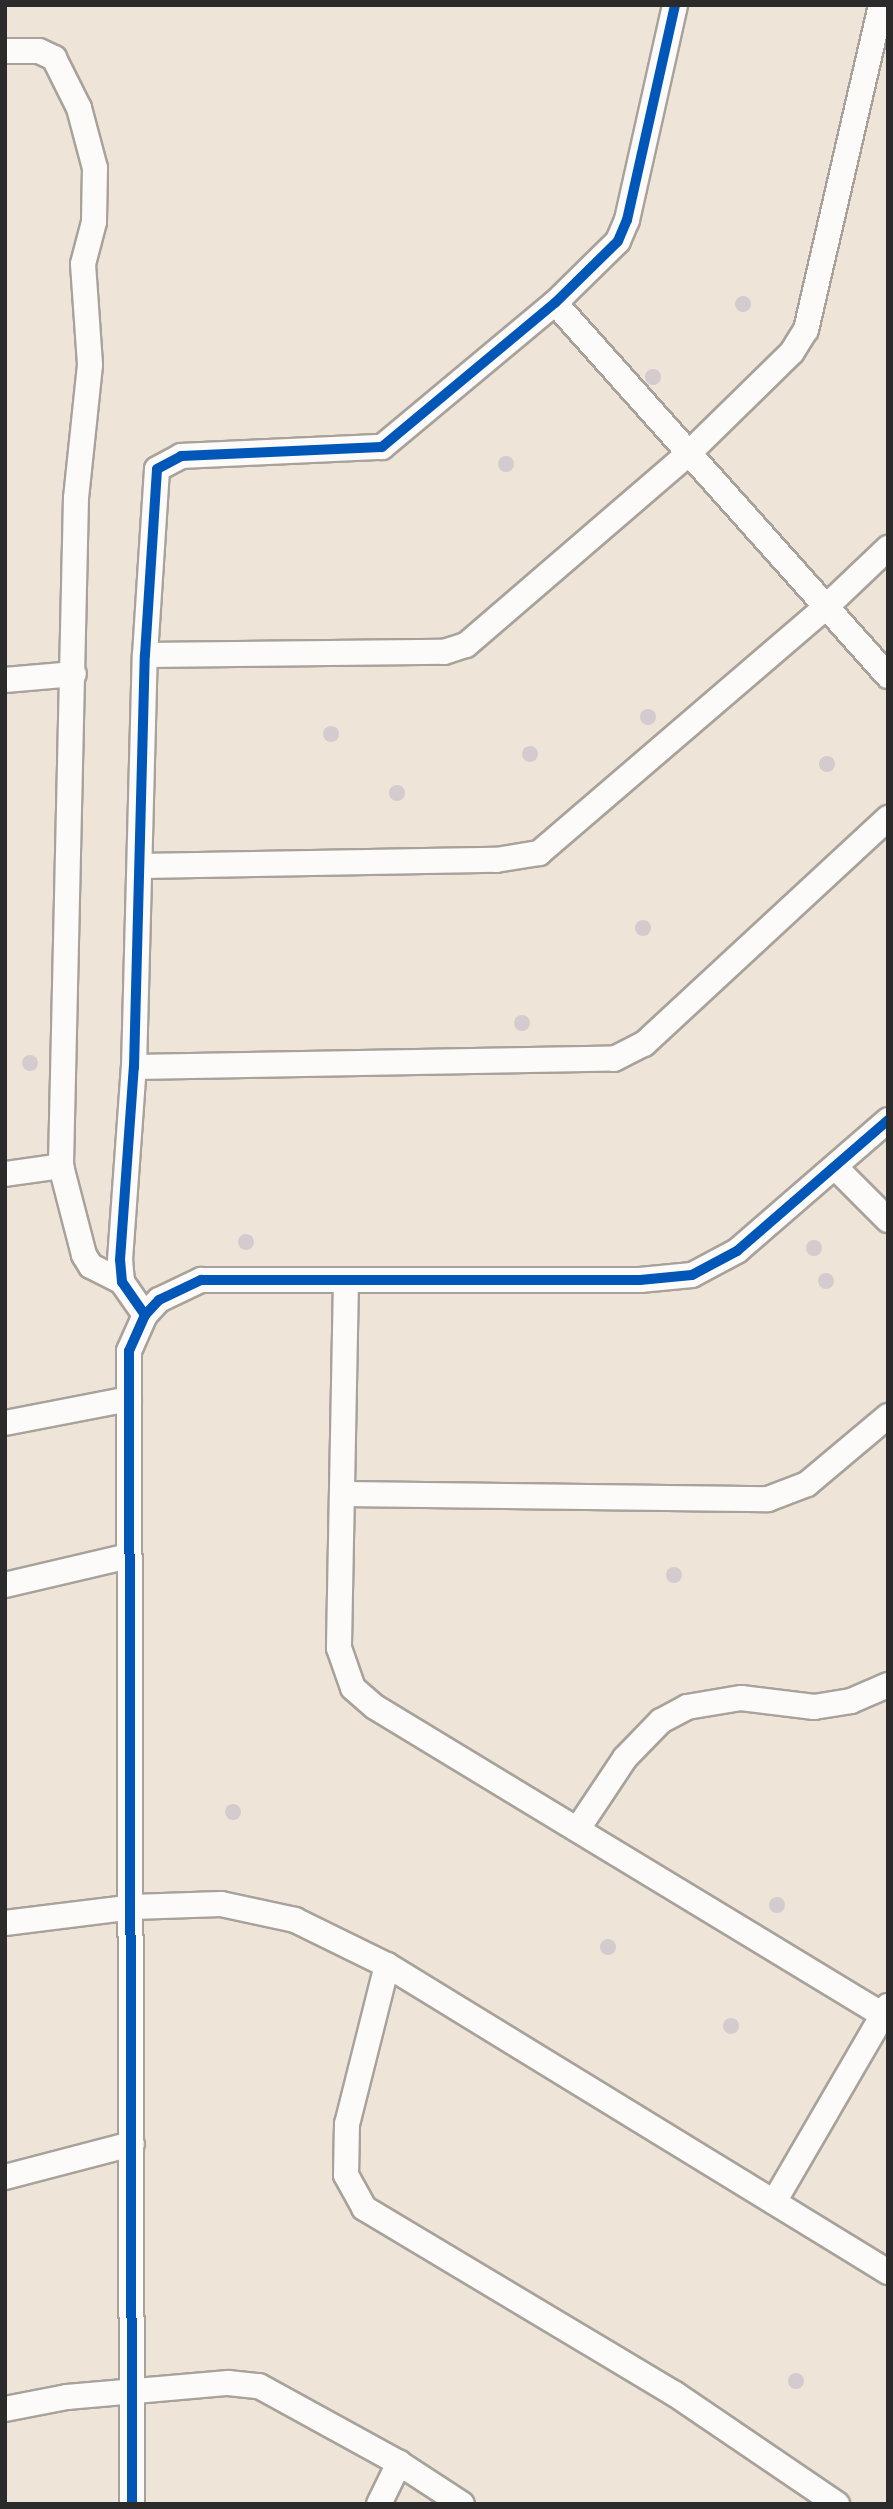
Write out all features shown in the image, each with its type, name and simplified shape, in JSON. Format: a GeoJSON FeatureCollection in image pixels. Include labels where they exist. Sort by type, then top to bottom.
{"type":"FeatureCollection","features":[{"type":"Feature","properties":{"kind":"street"},"geometry":{"type":"LineString","coordinates":[[122,1282],[134,1067],[145,654],[157,469],[181,456],[382,447],[555,303],[618,241],[627,220],[675,5]]}},
{"type":"Feature","properties":{"kind":"street"},"geometry":{"type":"LineString","coordinates":[[145,654],[443,652],[466,645],[689,453],[792,352],[806,330],[881,5]]}},
{"type":"Feature","properties":{"kind":"street"},"geometry":{"type":"LineString","coordinates":[[5,51],[39,51],[58,63],[79,108],[95,168],[94,222],[83,264],[90,365],[76,498],[61,1166],[84,1255],[91,1266],[122,1282],[145,1315]]}},
{"type":"Feature","properties":{"kind":"street"},"geometry":{"type":"LineString","coordinates":[[555,303],[888,676]]}},
{"type":"Feature","properties":{"kind":"street"},"geometry":{"type":"LineString","coordinates":[[141,866],[496,860],[539,853],[826,607],[888,548]]}},
{"type":"Feature","properties":{"kind":"street"},"geometry":{"type":"LineString","coordinates":[[5,680],[74,674]]}},
{"type":"Feature","properties":{"kind":"street"},"geometry":{"type":"LineString","coordinates":[[134,1067],[614,1059],[644,1044],[888,818]]}},
{"type":"Feature","properties":{"kind":"street"},"geometry":{"type":"LineString","coordinates":[[132,2504],[133,1907],[129,1351],[145,1315],[159,1300],[201,1280],[640,1280],[692,1275],[737,1251],[837,1168],[888,1120]]}},
{"type":"Feature","properties":{"kind":"street"},"geometry":{"type":"LineString","coordinates":[[5,1174],[61,1166]]}},
{"type":"Feature","properties":{"kind":"street"},"geometry":{"type":"LineString","coordinates":[[837,1168],[888,1220]]}},
{"type":"Feature","properties":{"kind":"street"},"geometry":{"type":"LineString","coordinates":[[346,1280],[339,1648],[353,1688],[374,1707],[886,2013],[774,2202]]}},
{"type":"Feature","properties":{"kind":"street"},"geometry":{"type":"LineString","coordinates":[[5,1423],[129,1399]]}},
{"type":"Feature","properties":{"kind":"street"},"geometry":{"type":"LineString","coordinates":[[344,1494],[768,1499],[807,1485],[888,1416]]}},
{"type":"Feature","properties":{"kind":"street"},"geometry":{"type":"LineString","coordinates":[[5,1585],[129,1556]]}},
{"type":"Feature","properties":{"kind":"street"},"geometry":{"type":"LineString","coordinates":[[579,1828],[625,1758],[661,1721],[687,1707],[741,1698],[814,1707],[851,1701],[888,1685]]}},
{"type":"Feature","properties":{"kind":"street"},"geometry":{"type":"LineString","coordinates":[[5,1923],[133,1907],[221,1904],[261,1910],[337,1937],[888,2272]]}},
{"type":"Feature","properties":{"kind":"street"},"geometry":{"type":"LineString","coordinates":[[387,1965],[347,2124],[346,2175],[364,2208],[675,2394],[837,2504]]}},
{"type":"Feature","properties":{"kind":"street"},"geometry":{"type":"LineString","coordinates":[[5,2177],[132,2144]]}},
{"type":"Feature","properties":{"kind":"street"},"geometry":{"type":"LineString","coordinates":[[5,2409],[67,2397],[228,2383],[259,2386],[399,2463],[462,2504]]}},
{"type":"Feature","properties":{"kind":"street"},"geometry":{"type":"LineString","coordinates":[[379,2504],[399,2463]]}},
{"type":"Feature","properties":{"kind":"building"},"geometry":{"type":"Polygon","coordinates":[[[743,296],[751,304],[743,312],[735,304],[743,296]]]}},
{"type":"Feature","properties":{"kind":"building"},"geometry":{"type":"Polygon","coordinates":[[[653,369],[661,377],[653,385],[645,377],[653,369]]]}},
{"type":"Feature","properties":{"kind":"building"},"geometry":{"type":"Polygon","coordinates":[[[506,456],[514,464],[506,472],[498,464],[506,456]]]}},
{"type":"Feature","properties":{"kind":"building"},"geometry":{"type":"Polygon","coordinates":[[[648,709],[656,717],[648,725],[640,717],[648,709]]]}},
{"type":"Feature","properties":{"kind":"building"},"geometry":{"type":"Polygon","coordinates":[[[331,726],[339,734],[331,742],[323,734],[331,726]]]}},
{"type":"Feature","properties":{"kind":"building"},"geometry":{"type":"Polygon","coordinates":[[[530,746],[538,754],[530,762],[522,754],[530,746]]]}},
{"type":"Feature","properties":{"kind":"building"},"geometry":{"type":"Polygon","coordinates":[[[827,756],[835,764],[827,772],[819,764],[827,756]]]}},
{"type":"Feature","properties":{"kind":"building"},"geometry":{"type":"Polygon","coordinates":[[[397,785],[405,793],[397,801],[389,793],[397,785]]]}},
{"type":"Feature","properties":{"kind":"building"},"geometry":{"type":"Polygon","coordinates":[[[643,920],[651,928],[643,936],[635,928],[643,920]]]}},
{"type":"Feature","properties":{"kind":"building"},"geometry":{"type":"Polygon","coordinates":[[[522,1015],[530,1023],[522,1031],[514,1023],[522,1015]]]}},
{"type":"Feature","properties":{"kind":"building"},"geometry":{"type":"Polygon","coordinates":[[[30,1055],[38,1063],[30,1071],[22,1063],[30,1055]]]}},
{"type":"Feature","properties":{"kind":"building"},"geometry":{"type":"Polygon","coordinates":[[[246,1234],[254,1242],[246,1250],[238,1242],[246,1234]]]}},
{"type":"Feature","properties":{"kind":"building"},"geometry":{"type":"Polygon","coordinates":[[[814,1240],[822,1248],[814,1256],[806,1248],[814,1240]]]}},
{"type":"Feature","properties":{"kind":"building"},"geometry":{"type":"Polygon","coordinates":[[[826,1273],[832,1275],[832,1287],[826,1289],[820,1287],[818,1281],[820,1275],[826,1273]]]}},
{"type":"Feature","properties":{"kind":"building"},"geometry":{"type":"Polygon","coordinates":[[[674,1567],[682,1575],[674,1583],[666,1575],[674,1567]]]}},
{"type":"Feature","properties":{"kind":"building"},"geometry":{"type":"Polygon","coordinates":[[[233,1804],[241,1812],[233,1820],[225,1812],[233,1804]]]}},
{"type":"Feature","properties":{"kind":"building"},"geometry":{"type":"Polygon","coordinates":[[[777,1897],[785,1905],[777,1913],[769,1905],[777,1897]]]}},
{"type":"Feature","properties":{"kind":"building"},"geometry":{"type":"Polygon","coordinates":[[[608,1939],[614,1941],[614,1953],[608,1955],[602,1953],[600,1947],[602,1941],[608,1939]]]}},
{"type":"Feature","properties":{"kind":"building"},"geometry":{"type":"Polygon","coordinates":[[[731,2018],[739,2026],[731,2034],[723,2026],[731,2018]]]}},
{"type":"Feature","properties":{"kind":"building"},"geometry":{"type":"Polygon","coordinates":[[[796,2373],[804,2381],[796,2389],[788,2381],[796,2373]]]}},
{"type":"Feature","properties":{"kind":"cycle path"},"geometry":{"type":"LineString","coordinates":[[145,1315],[122,1282],[120,1260],[134,1067],[145,655],[157,469],[181,456],[382,447],[555,303],[618,241],[627,220],[675,5]]}},
{"type":"Feature","properties":{"kind":"cycle path"},"geometry":{"type":"LineString","coordinates":[[132,2504],[129,1351],[145,1315],[159,1300],[201,1280],[640,1280],[692,1275],[737,1251],[888,1120]]}}]}
